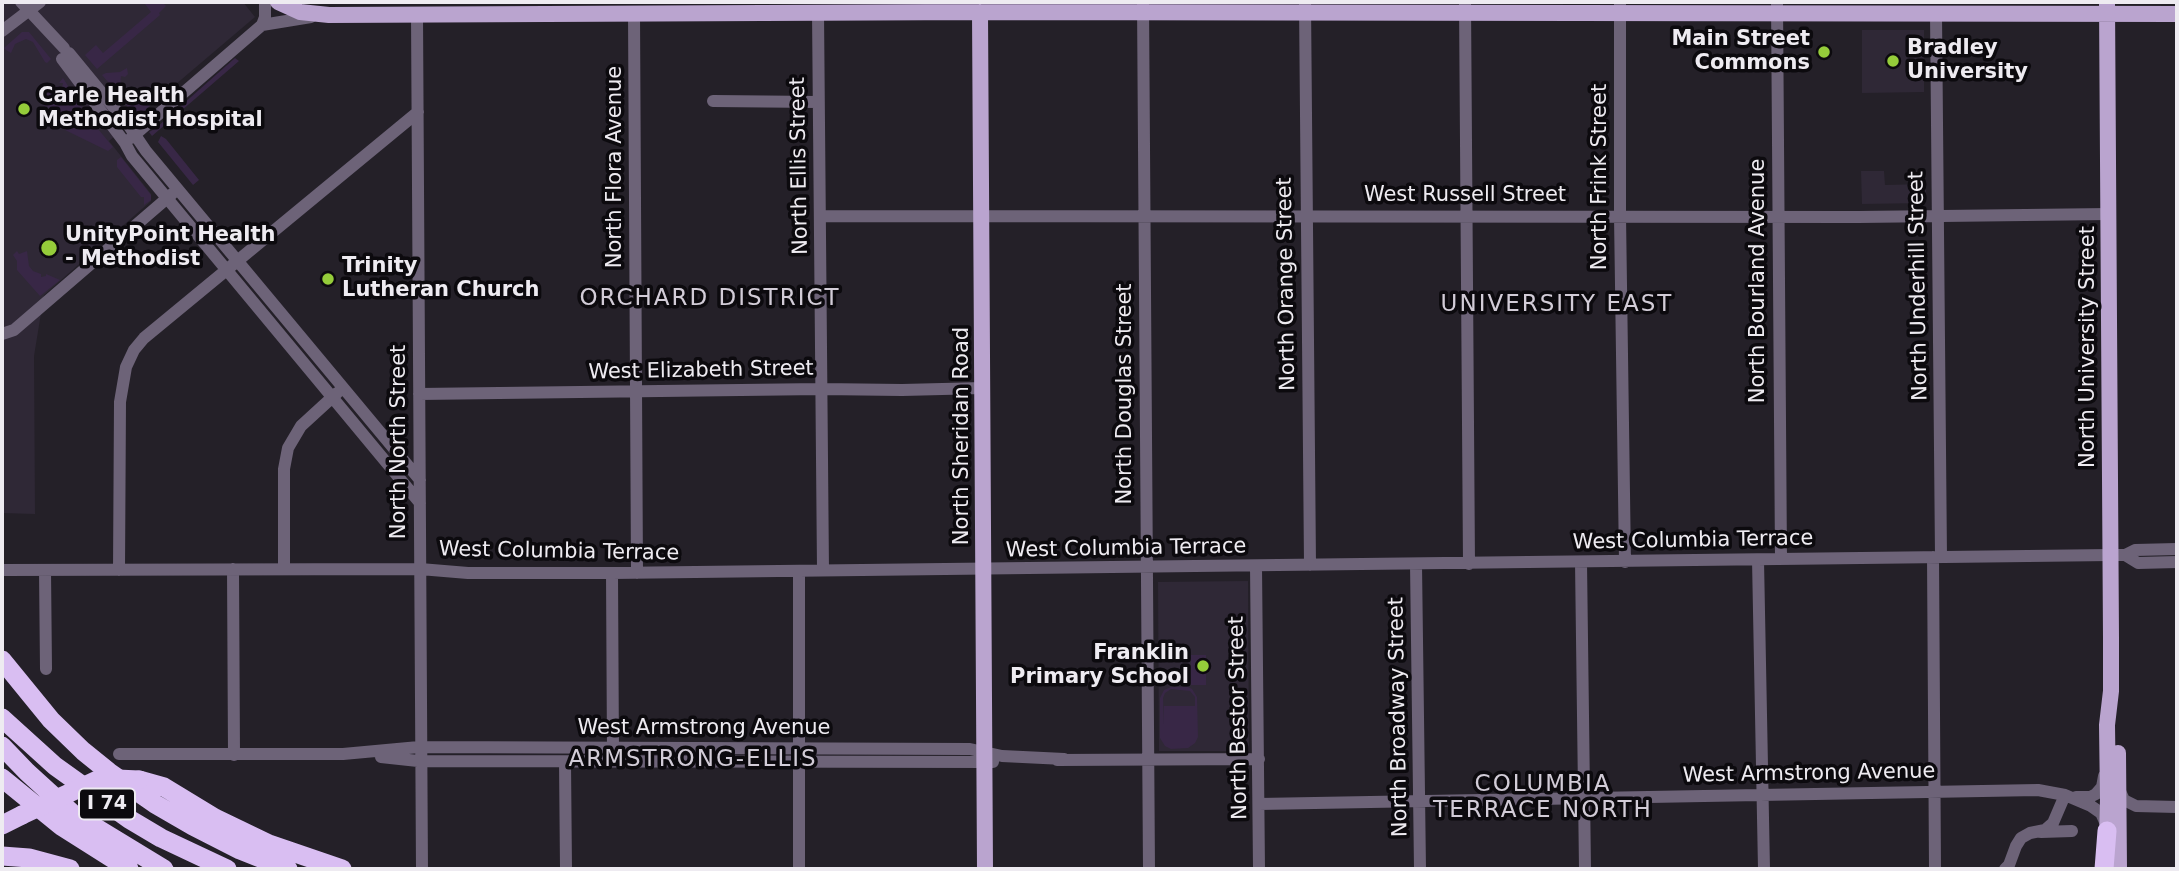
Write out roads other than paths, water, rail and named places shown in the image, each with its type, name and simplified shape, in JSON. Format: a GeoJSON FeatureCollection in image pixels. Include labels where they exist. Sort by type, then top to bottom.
{"type":"FeatureCollection","features":[{"type":"Feature","properties":{"kind":"highway"},"geometry":{"type":"LineString","coordinates":[[2,660],[51,720],[109,772],[155,804],[201,831],[288,869]]}},
{"type":"Feature","properties":{"kind":"highway","name":"I 74"},"geometry":{"type":"LineString","coordinates":[[2,718],[55,766],[129,819],[161,838],[227,869]]}},
{"type":"Feature","properties":{"kind":"highway","name":"I 74"},"geometry":{"type":"LineString","coordinates":[[2,746],[72,813],[164,869]]}},
{"type":"Feature","properties":{"kind":"highway"},"geometry":{"type":"LineString","coordinates":[[2,778],[61,826],[129,869]]}},
{"type":"Feature","properties":{"kind":"highway"},"geometry":{"type":"LineString","coordinates":[[2,825],[95,781],[139,780],[164,787],[215,818],[269,844],[342,869]]}},
{"type":"Feature","properties":{"kind":"highway"},"geometry":{"type":"LineString","coordinates":[[2106,869],[2107,829]]}},
{"type":"Feature","properties":{"kind":"highway"},"geometry":{"type":"LineString","coordinates":[[2,856],[29,858],[70,869]]}},
{"type":"Feature","properties":{"kind":"main road"},"geometry":{"type":"LineString","coordinates":[[278,2],[300,12],[329,15],[417,15],[477,8],[634,13],[818,12],[980,7],[1777,8],[1936,14],[2108,8],[2177,14]]}},
{"type":"Feature","properties":{"kind":"main road","name":"North Sheridan Road"},"geometry":{"type":"LineString","coordinates":[[980,7],[985,869]]}},
{"type":"Feature","properties":{"kind":"main road","name":"North University Street"},"geometry":{"type":"LineString","coordinates":[[2107,829],[2107,725],[2118,555],[2109,214],[2108,8]]}},
{"type":"Feature","properties":{"kind":"main road","name":"North University Street"},"geometry":{"type":"LineString","coordinates":[[2111,691],[2118,725],[2119,869]]}},
{"type":"Feature","properties":{"kind":"street"},"geometry":{"type":"LineString","coordinates":[[130,138],[262,25],[265,2]]}},
{"type":"Feature","properties":{"kind":"street"},"geometry":{"type":"LineString","coordinates":[[30,5],[63,53],[130,138],[178,190],[420,480]]}},
{"type":"Feature","properties":{"kind":"street"},"geometry":{"type":"LineString","coordinates":[[2,31],[30,5]]}},
{"type":"Feature","properties":{"kind":"street"},"geometry":{"type":"LineString","coordinates":[[2,40],[30,5]]}},
{"type":"Feature","properties":{"kind":"street","name":"North Douglas Street"},"geometry":{"type":"LineString","coordinates":[[1143,7],[1149,869]]}},
{"type":"Feature","properties":{"kind":"street","name":"North Orange Street"},"geometry":{"type":"LineString","coordinates":[[1305,7],[1310,565]]}},
{"type":"Feature","properties":{"kind":"street"},"geometry":{"type":"LineString","coordinates":[[1465,8],[1469,564]]}},
{"type":"Feature","properties":{"kind":"street","name":"North Frink Street"},"geometry":{"type":"LineString","coordinates":[[1620,8],[1625,562]]}},
{"type":"Feature","properties":{"kind":"street","name":"North Bourland Avenue"},"geometry":{"type":"LineString","coordinates":[[1777,8],[1781,559]]}},
{"type":"Feature","properties":{"kind":"street","name":"North Ellis Street"},"geometry":{"type":"LineString","coordinates":[[818,12],[823,570]]}},
{"type":"Feature","properties":{"kind":"street","name":"North Flora Avenue"},"geometry":{"type":"LineString","coordinates":[[634,13],[637,573]]}},
{"type":"Feature","properties":{"kind":"street","name":"North Underhill Street"},"geometry":{"type":"LineString","coordinates":[[1935,869],[1939,217],[1936,14]]}},
{"type":"Feature","properties":{"kind":"street"},"geometry":{"type":"LineString","coordinates":[[262,25],[329,15]]}},
{"type":"Feature","properties":{"kind":"street","name":"North North Street"},"geometry":{"type":"LineString","coordinates":[[417,15],[422,867]]}},
{"type":"Feature","properties":{"kind":"street"},"geometry":{"type":"LineString","coordinates":[[713,101],[818,102]]}},
{"type":"Feature","properties":{"kind":"street"},"geometry":{"type":"LineString","coordinates":[[118,570],[120,402],[126,367],[134,351],[144,338],[418,112]]}},
{"type":"Feature","properties":{"kind":"street"},"geometry":{"type":"LineString","coordinates":[[130,138],[132,156],[420,503]]}},
{"type":"Feature","properties":{"kind":"street"},"geometry":{"type":"LineString","coordinates":[[2,334],[14,330],[178,190]]}},
{"type":"Feature","properties":{"kind":"street","name":"West Russell Street"},"geometry":{"type":"LineString","coordinates":[[821,216],[1939,217],[2109,214]]}},
{"type":"Feature","properties":{"kind":"street"},"geometry":{"type":"LineString","coordinates":[[284,569],[284,469],[288,449],[301,426],[343,388]]}},
{"type":"Feature","properties":{"kind":"street","name":"West Elizabeth Street"},"geometry":{"type":"LineString","coordinates":[[419,394],[984,388]]}},
{"type":"Feature","properties":{"kind":"street","name":"West Columbia Terrace"},"geometry":{"type":"LineString","coordinates":[[2,570],[420,569],[468,573],[637,573],[985,570],[2118,555],[2135,550],[2177,549]]}},
{"type":"Feature","properties":{"kind":"street","name":"West Columbia Terrace"},"geometry":{"type":"LineString","coordinates":[[2118,555],[2138,563],[2177,562]]}},
{"type":"Feature","properties":{"kind":"street"},"geometry":{"type":"LineString","coordinates":[[1758,560],[1764,869]]}},
{"type":"Feature","properties":{"kind":"street"},"geometry":{"type":"LineString","coordinates":[[1581,562],[1585,869]]}},
{"type":"Feature","properties":{"kind":"street","name":"North Broadway Street"},"geometry":{"type":"LineString","coordinates":[[1416,564],[1420,869]]}},
{"type":"Feature","properties":{"kind":"street","name":"North Bestor Street"},"geometry":{"type":"LineString","coordinates":[[1256,566],[1259,869]]}},
{"type":"Feature","properties":{"kind":"street"},"geometry":{"type":"LineString","coordinates":[[233,569],[234,755]]}},
{"type":"Feature","properties":{"kind":"street"},"geometry":{"type":"LineString","coordinates":[[46,570],[46,669]]}},
{"type":"Feature","properties":{"kind":"street"},"geometry":{"type":"LineString","coordinates":[[799,570],[799,869]]}},
{"type":"Feature","properties":{"kind":"street"},"geometry":{"type":"LineString","coordinates":[[612,573],[613,755]]}},
{"type":"Feature","properties":{"kind":"street","name":"West Armstrong Avenue"},"geometry":{"type":"LineString","coordinates":[[118,754],[343,754],[421,747],[613,755],[799,755],[970,749],[984,757],[1064,760],[1259,760]]}},
{"type":"Feature","properties":{"kind":"street","name":"West Armstrong Avenue"},"geometry":{"type":"LineString","coordinates":[[343,754],[421,761],[565,762],[613,755]]}},
{"type":"Feature","properties":{"kind":"street","name":"West Armstrong Avenue"},"geometry":{"type":"LineString","coordinates":[[1259,804],[2038,790],[2090,797],[2100,791],[2103,784],[2107,754]]}},
{"type":"Feature","properties":{"kind":"street"},"geometry":{"type":"LineString","coordinates":[[565,762],[566,869]]}},
{"type":"Feature","properties":{"kind":"street"},"geometry":{"type":"LineString","coordinates":[[2119,789],[2129,804],[2177,807]]}},
{"type":"Feature","properties":{"kind":"street"},"geometry":{"type":"LineString","coordinates":[[2041,832],[2053,823],[2065,795]]}},
{"type":"Feature","properties":{"kind":"street","name":"West Armstrong Avenue"},"geometry":{"type":"LineString","coordinates":[[2065,795],[2098,810],[2104,817],[2107,829]]}},
{"type":"Feature","properties":{"kind":"street"},"geometry":{"type":"LineString","coordinates":[[2006,869],[2019,841],[2025,836],[2041,832],[2072,831]]}},
{"type":"Feature","properties":{"kind":"street"},"geometry":{"type":"LineString","coordinates":[[2015,850],[2015,869]]}},
{"type":"Feature","properties":{"kind":"place","name":"Main Street Commons"},"geometry":{"type":"Point","coordinates":[1824,52]}},
{"type":"Feature","properties":{"kind":"place","name":"Bradley University"},"geometry":{"type":"Point","coordinates":[1893,61]}},
{"type":"Feature","properties":{"kind":"place","name":"Carle Health Methodist Hospital"},"geometry":{"type":"Point","coordinates":[24,109]}},
{"type":"Feature","properties":{"kind":"place","name":"UnityPoint Health - Methodist"},"geometry":{"type":"Point","coordinates":[49,248]}},
{"type":"Feature","properties":{"kind":"place","name":"Trinity Lutheran Church"},"geometry":{"type":"Point","coordinates":[328,279]}},
{"type":"Feature","properties":{"kind":"place","name":"Franklin Primary School"},"geometry":{"type":"Point","coordinates":[1203,666]}},
{"type":"Feature","properties":{"kind":"district","name":"ORCHARD DISTRICT"},"geometry":{"type":"Point","coordinates":[710,299]}},
{"type":"Feature","properties":{"kind":"district","name":"UNIVERSITY EAST"},"geometry":{"type":"Point","coordinates":[1557,305]}},
{"type":"Feature","properties":{"kind":"district","name":"ARMSTRONG-ELLIS"},"geometry":{"type":"Point","coordinates":[693,760]}},
{"type":"Feature","properties":{"kind":"district","name":"COLUMBIA TERRACE NORTH"},"geometry":{"type":"Point","coordinates":[1543,798]}}]}
